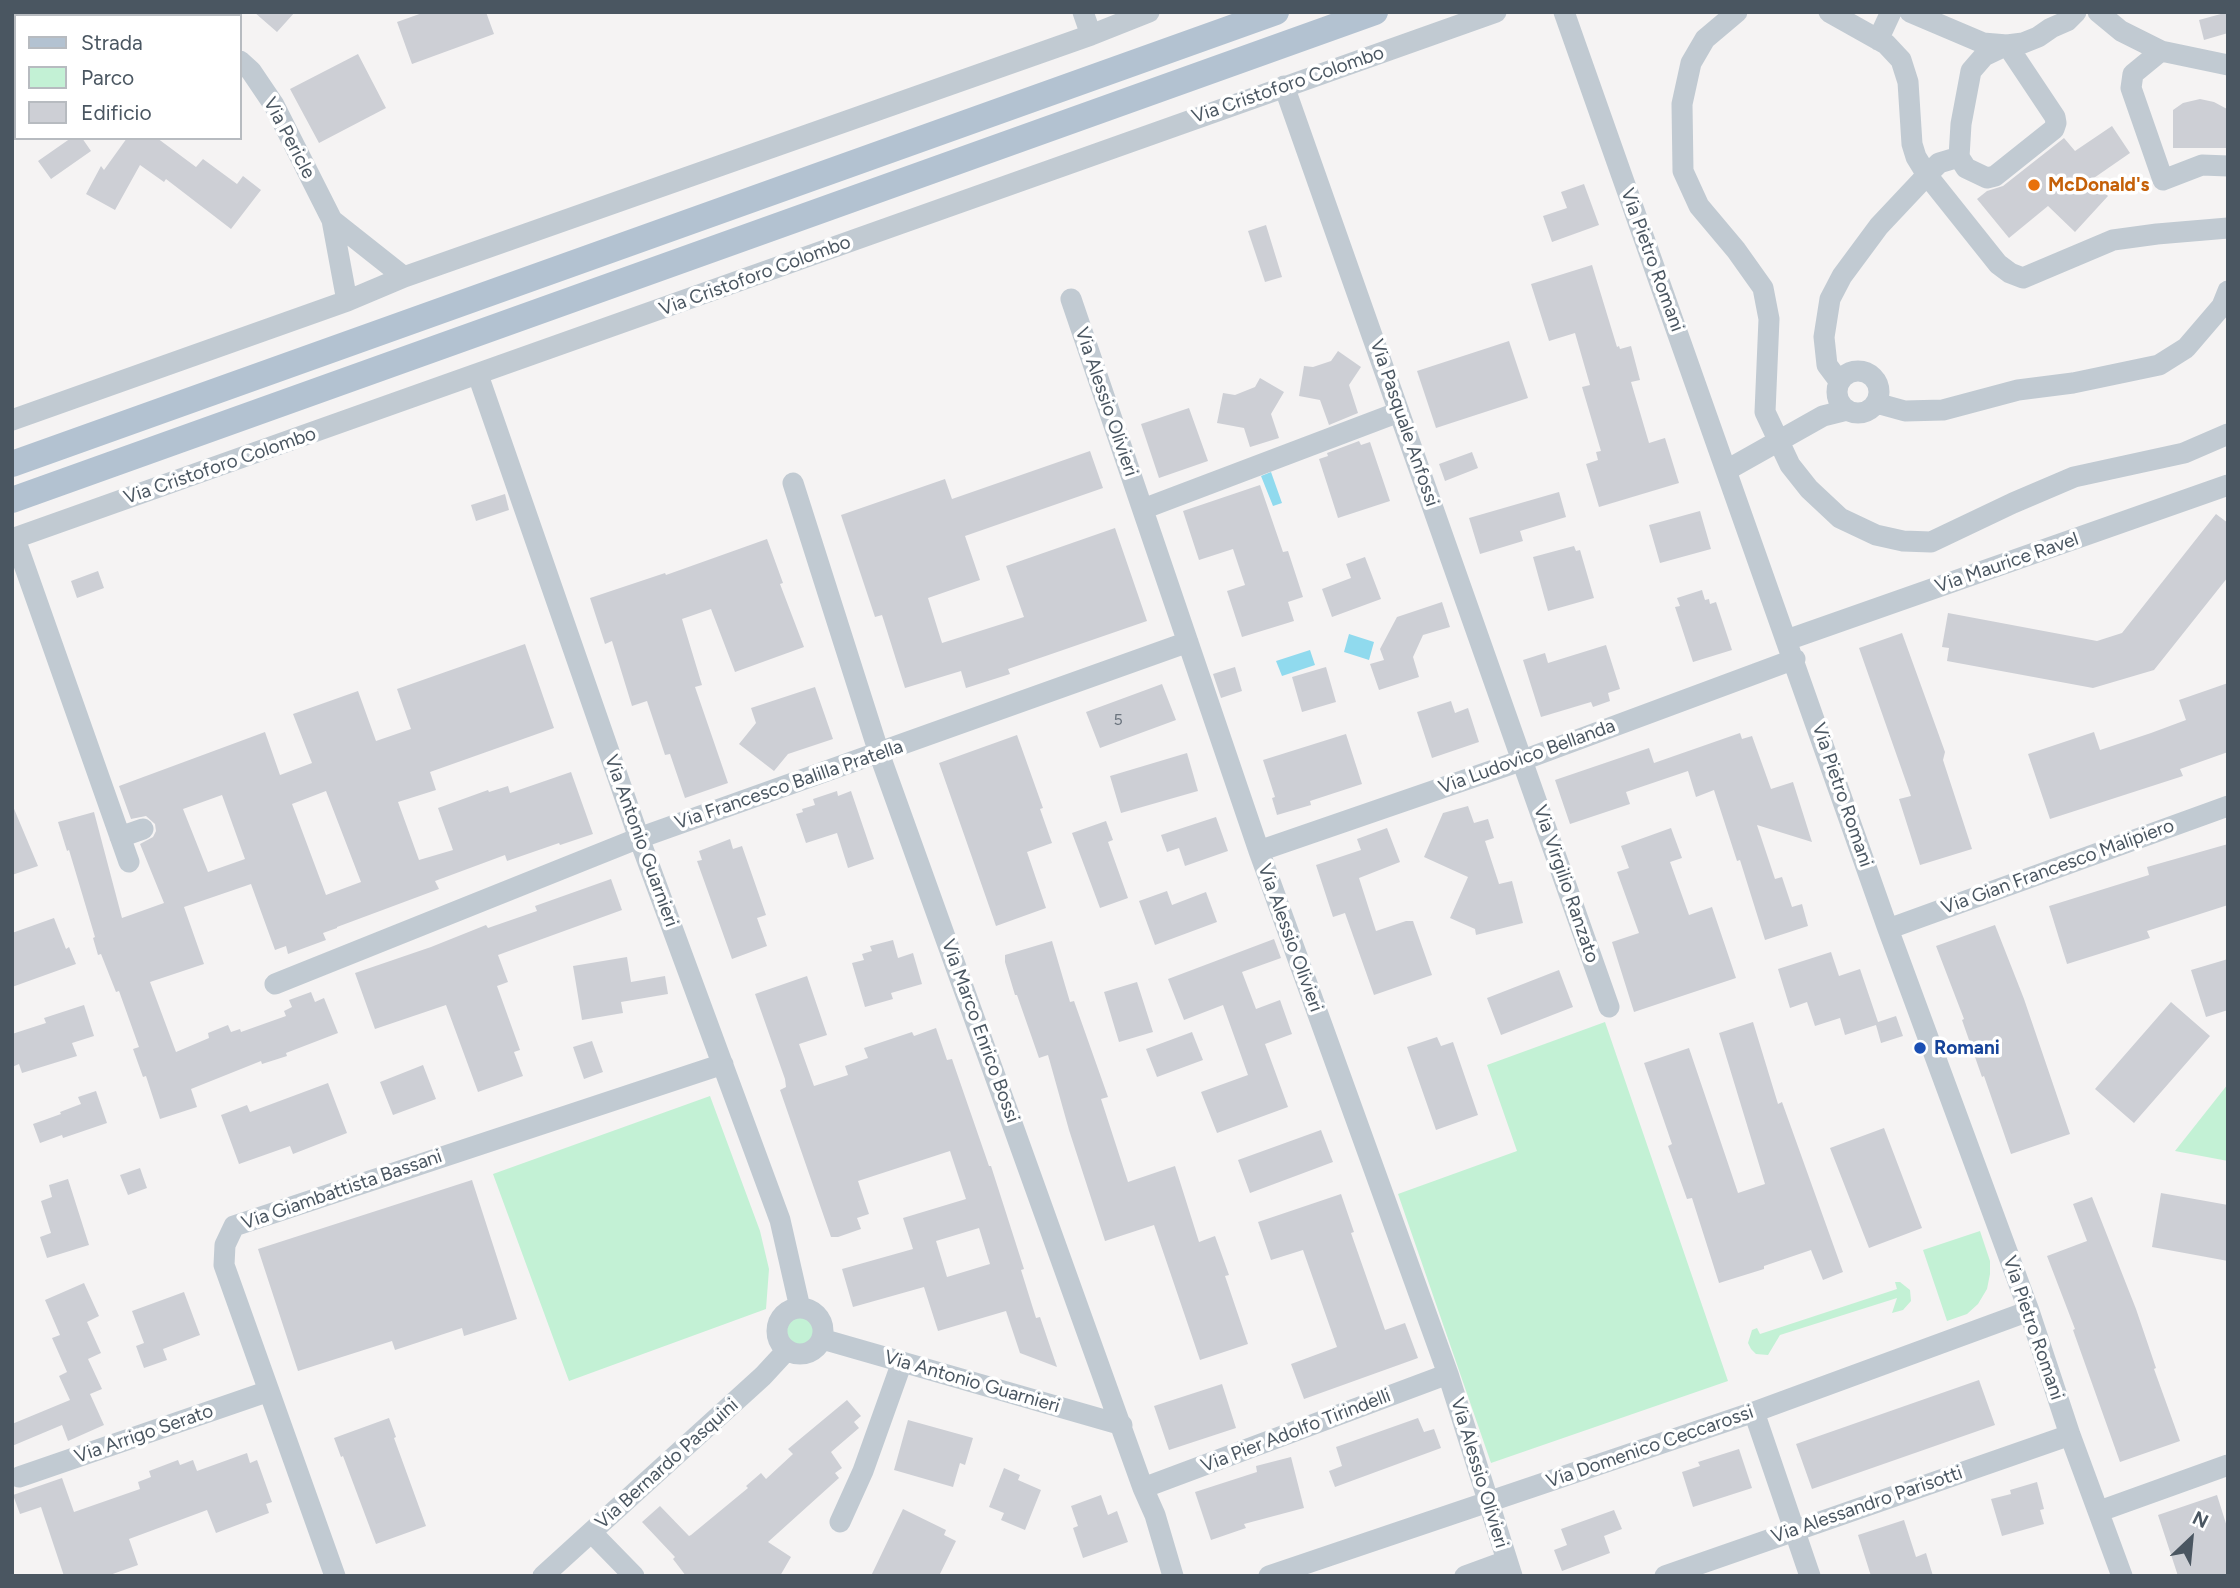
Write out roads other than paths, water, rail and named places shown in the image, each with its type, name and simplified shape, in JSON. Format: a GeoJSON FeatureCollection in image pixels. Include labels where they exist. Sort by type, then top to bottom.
{"type":"FeatureCollection","features":[{"type":"Feature","properties":{"kind":"main road"},"geometry":{"type":"LineString","coordinates":[[12,464],[1276,12]]}},
{"type":"Feature","properties":{"kind":"main road","name":"Via Cristoforo Colombo"},"geometry":{"type":"LineString","coordinates":[[12,500],[1375,12]]}},
{"type":"Feature","properties":{"kind":"street"},"geometry":{"type":"LineString","coordinates":[[1083,12],[1091,35]]}},
{"type":"Feature","properties":{"kind":"street"},"geometry":{"type":"LineString","coordinates":[[12,420],[347,301],[404,277],[1091,35],[1149,12]]}},
{"type":"Feature","properties":{"kind":"street","name":"Via Cristoforo Colombo"},"geometry":{"type":"LineString","coordinates":[[13,539],[1496,12]]}},
{"type":"Feature","properties":{"kind":"street","name":"Via Pietro Romani"},"geometry":{"type":"LineString","coordinates":[[1564,12],[1888,929],[2029,1311],[2070,1435],[2122,1576]]}},
{"type":"Feature","properties":{"kind":"street"},"geometry":{"type":"LineString","coordinates":[[1737,12],[1705,39],[1691,63],[1682,104],[1684,171],[1699,206],[1737,250],[1763,288],[1769,319],[1765,412],[1790,465],[1809,489],[1840,518],[1876,535],[1903,541],[1931,542],[2074,477],[2184,453],[2228,434]]}},
{"type":"Feature","properties":{"kind":"street"},"geometry":{"type":"LineString","coordinates":[[1829,12],[1886,44],[1901,60],[1908,82],[1912,144],[1916,157],[1998,264],[2010,273],[2023,278],[2113,240],[2228,228]]}},
{"type":"Feature","properties":{"kind":"street"},"geometry":{"type":"LineString","coordinates":[[1878,40],[1891,12]]}},
{"type":"Feature","properties":{"kind":"street"},"geometry":{"type":"LineString","coordinates":[[1910,12],[1944,18],[1983,43],[2007,45],[2038,37],[2067,21],[2076,12]]}},
{"type":"Feature","properties":{"kind":"street"},"geometry":{"type":"LineString","coordinates":[[2098,12],[2121,31],[2161,51],[2228,65]]}},
{"type":"Feature","properties":{"kind":"street"},"geometry":{"type":"LineString","coordinates":[[2007,45],[2055,117],[2054,128],[1995,176],[1987,178],[1966,169],[1959,157],[1968,77],[1984,56],[2007,45]]}},
{"type":"Feature","properties":{"kind":"street"},"geometry":{"type":"LineString","coordinates":[[2161,51],[2133,74],[2130,88],[2163,180],[2202,166],[2228,166]]}},
{"type":"Feature","properties":{"kind":"street","name":"Via Pericle"},"geometry":{"type":"LineString","coordinates":[[242,63],[251,71],[274,105],[332,220],[347,301]]}},
{"type":"Feature","properties":{"kind":"street","name":"Via Pasquale Anfossi"},"geometry":{"type":"LineString","coordinates":[[1284,86],[1522,760]]}},
{"type":"Feature","properties":{"kind":"street"},"geometry":{"type":"LineString","coordinates":[[1839,380],[1827,365],[1824,337],[1830,299],[1842,276],[1879,226],[1927,174],[1939,163],[1959,157]]}},
{"type":"Feature","properties":{"kind":"street","name":"Via Pericle"},"geometry":{"type":"LineString","coordinates":[[332,220],[404,277]]}},
{"type":"Feature","properties":{"kind":"street"},"geometry":{"type":"LineString","coordinates":[[1876,402],[1905,411],[1943,410],[2018,390],[2073,383],[2158,365],[2186,348],[2222,306],[2228,292]]}},
{"type":"Feature","properties":{"kind":"street","name":"Via Alessio Olivieri"},"geometry":{"type":"LineString","coordinates":[[1071,299],[1259,850],[1448,1374],[1509,1568]]}},
{"type":"Feature","properties":{"kind":"street"},"geometry":{"type":"LineString","coordinates":[[1858,370],[1872,375],[1879,388],[1876,402],[1860,413],[1847,410],[1836,394],[1839,380],[1858,370]]}},
{"type":"Feature","properties":{"kind":"street","name":"Via Antonio Guarnieri"},"geometry":{"type":"LineString","coordinates":[[478,375],[639,838],[780,1220],[800,1308]]}},
{"type":"Feature","properties":{"kind":"street"},"geometry":{"type":"LineString","coordinates":[[1727,470],[1823,416],[1847,410]]}},
{"type":"Feature","properties":{"kind":"street"},"geometry":{"type":"LineString","coordinates":[[1143,509],[1399,412]]}},
{"type":"Feature","properties":{"kind":"street","name":"Via Marco Enrico Bossi"},"geometry":{"type":"LineString","coordinates":[[793,483],[879,753],[1155,1516],[1173,1576]]}},
{"type":"Feature","properties":{"kind":"street","name":"Via Maurice Ravel"},"geometry":{"type":"LineString","coordinates":[[1791,650],[2228,485]]}},
{"type":"Feature","properties":{"kind":"street"},"geometry":{"type":"LineString","coordinates":[[13,539],[129,862]]}},
{"type":"Feature","properties":{"kind":"street","name":"Via Francesco Balilla Pratella"},"geometry":{"type":"LineString","coordinates":[[275,984],[639,838],[1188,642]]}},
{"type":"Feature","properties":{"kind":"street","name":"Via Ludovico Bellanda"},"geometry":{"type":"LineString","coordinates":[[1259,850],[1522,760],[1791,650]]}},
{"type":"Feature","properties":{"kind":"street","name":"Via Virgilio Ranzato"},"geometry":{"type":"LineString","coordinates":[[1522,760],[1609,1007]]}},
{"type":"Feature","properties":{"kind":"street","name":"Via Gian Francesco Malipiero"},"geometry":{"type":"LineString","coordinates":[[1888,929],[2228,806]]}},
{"type":"Feature","properties":{"kind":"street"},"geometry":{"type":"LineString","coordinates":[[120,837],[143,829]]}},
{"type":"Feature","properties":{"kind":"street","name":"Via Giambattista Bassani"},"geometry":{"type":"LineString","coordinates":[[335,1576],[224,1265],[225,1245],[234,1226],[723,1064]]}},
{"type":"Feature","properties":{"kind":"street"},"geometry":{"type":"LineString","coordinates":[[809,1309],[821,1322],[822,1339],[810,1352],[801,1354],[788,1350],[779,1340],[779,1323],[791,1310],[809,1309]]}},
{"type":"Feature","properties":{"kind":"street","name":"Via Domenico Ceccarossi"},"geometry":{"type":"LineString","coordinates":[[1269,1576],[1754,1412],[2029,1311]]}},
{"type":"Feature","properties":{"kind":"street","name":"Via Antonio Guarnieri"},"geometry":{"type":"LineString","coordinates":[[822,1339],[1122,1425]]}},
{"type":"Feature","properties":{"kind":"street","name":"Via Bernardo Pasquini"},"geometry":{"type":"LineString","coordinates":[[543,1576],[763,1376],[788,1350]]}},
{"type":"Feature","properties":{"kind":"street"},"geometry":{"type":"LineString","coordinates":[[840,1522],[863,1471],[902,1362]]}},
{"type":"Feature","properties":{"kind":"street","name":"Via Pier Adolfo Tirindelli"},"geometry":{"type":"LineString","coordinates":[[1143,1488],[1448,1374]]}},
{"type":"Feature","properties":{"kind":"street","name":"Via Arrigo Serato"},"geometry":{"type":"LineString","coordinates":[[19,1477],[269,1391]]}},
{"type":"Feature","properties":{"kind":"street"},"geometry":{"type":"LineString","coordinates":[[1754,1412],[1810,1576]]}},
{"type":"Feature","properties":{"kind":"street","name":"Via Alessandro Parisotti"},"geometry":{"type":"LineString","coordinates":[[1665,1576],[2070,1435]]}},
{"type":"Feature","properties":{"kind":"street"},"geometry":{"type":"LineString","coordinates":[[2100,1511],[2228,1465]]}},
{"type":"Feature","properties":{"kind":"street"},"geometry":{"type":"LineString","coordinates":[[592,1533],[634,1576]]}},
{"type":"Feature","properties":{"kind":"street"},"geometry":{"type":"LineString","coordinates":[[1465,1576],[1509,1568]]}},
{"type":"Feature","properties":{"kind":"water"},"geometry":{"type":"Polygon","coordinates":[[[1271,472],[1282,503],[1273,506],[1261,476],[1271,472]]]}},
{"type":"Feature","properties":{"kind":"water"},"geometry":{"type":"Polygon","coordinates":[[[1349,634],[1374,642],[1369,660],[1344,652],[1349,634]]]}},
{"type":"Feature","properties":{"kind":"water"},"geometry":{"type":"Polygon","coordinates":[[[1310,650],[1315,665],[1282,676],[1276,661],[1310,650]]]}},
{"type":"Feature","properties":{"kind":"place","name":"McDonald's"},"geometry":{"type":"Point","coordinates":[2034,185]}},
{"type":"Feature","properties":{"kind":"place","name":"Romani"},"geometry":{"type":"Point","coordinates":[1920,1048]}}]}
